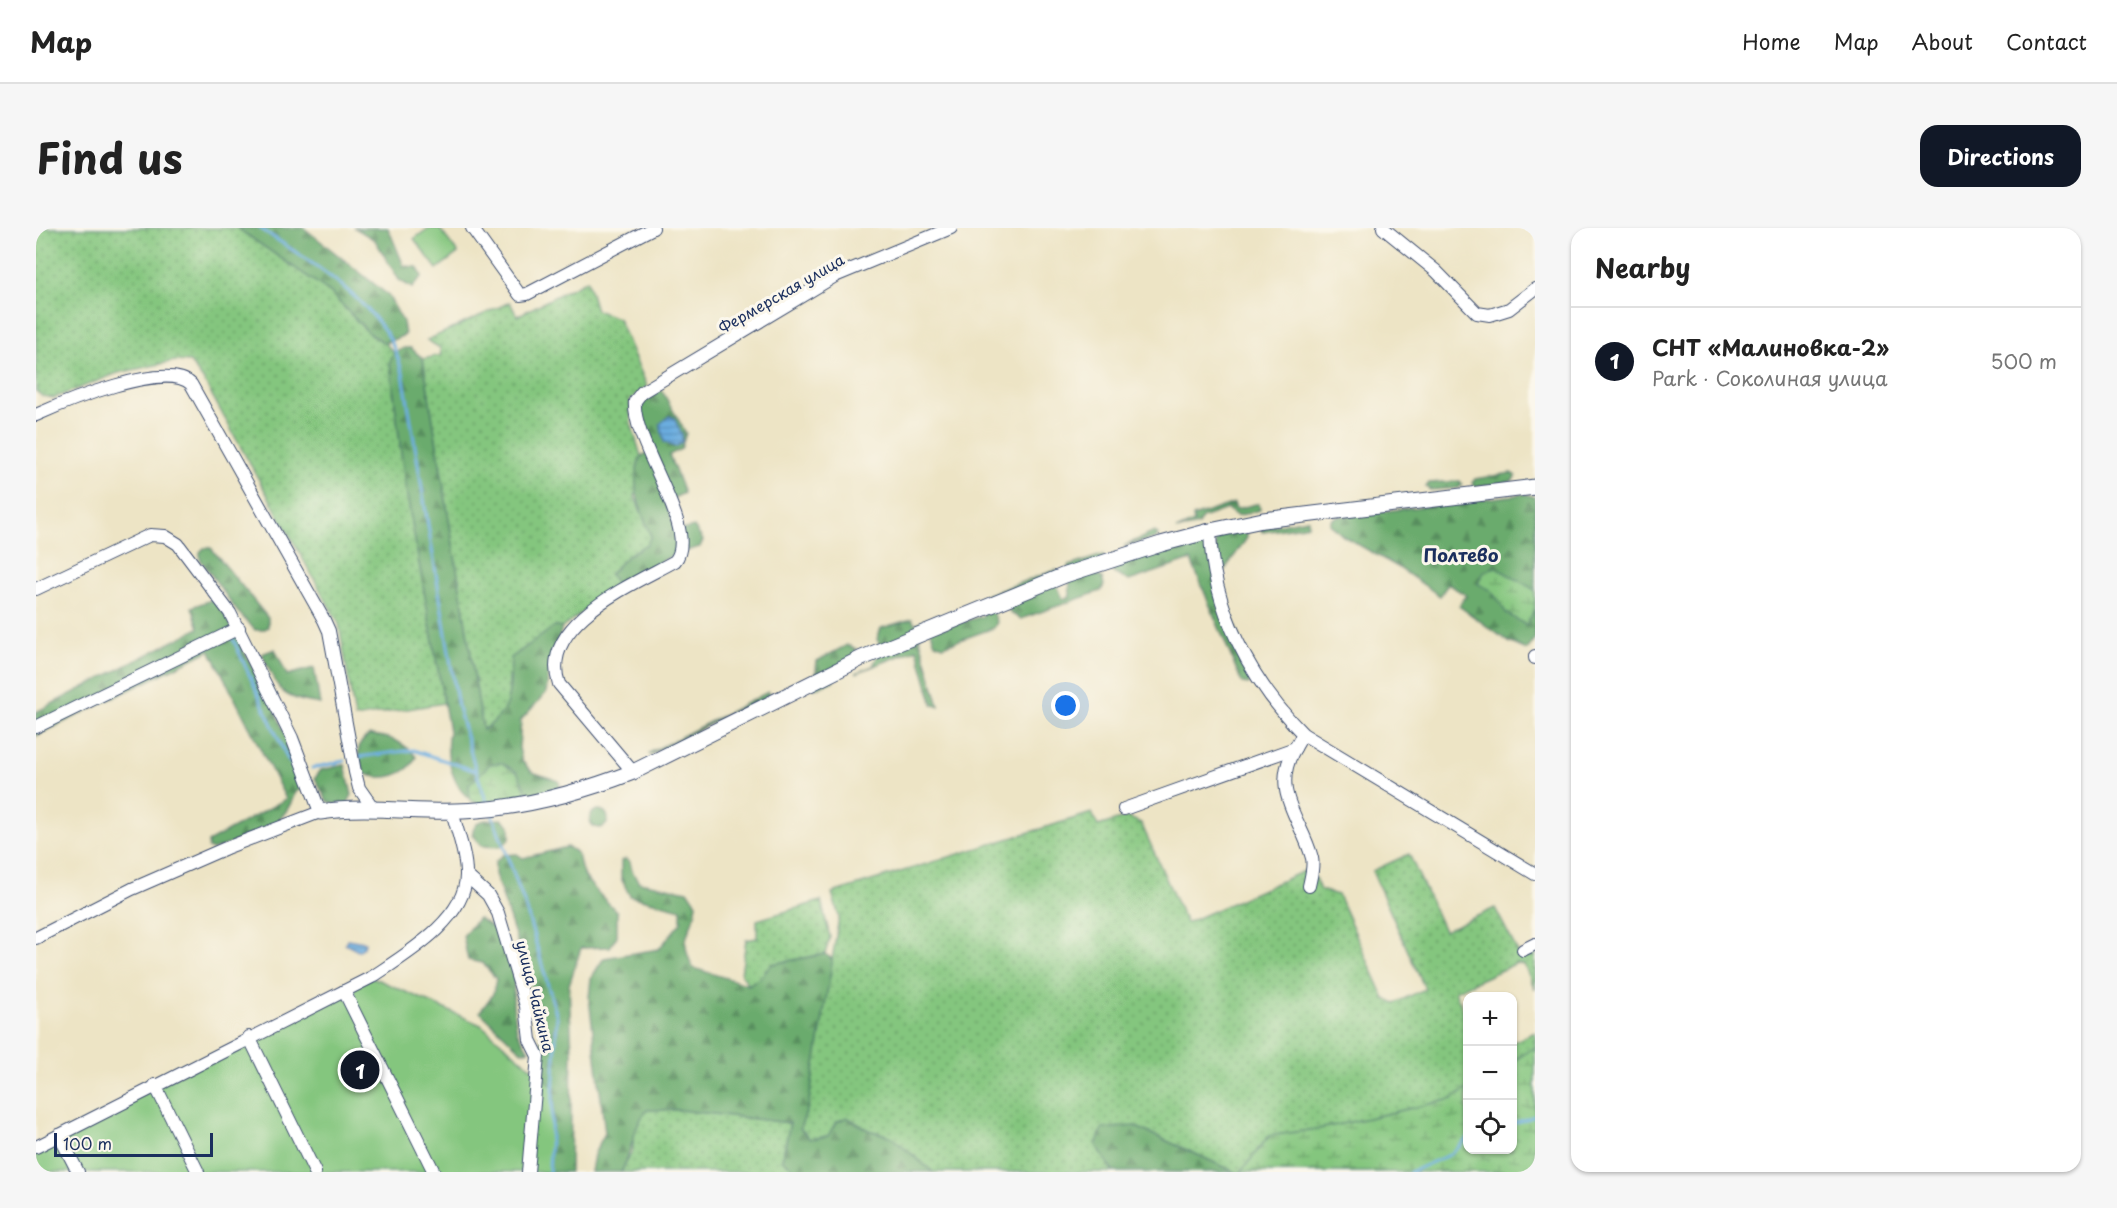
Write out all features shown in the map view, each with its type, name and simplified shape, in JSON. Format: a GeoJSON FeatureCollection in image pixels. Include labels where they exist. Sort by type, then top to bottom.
{"type":"FeatureCollection","features":[{"type":"Feature","properties":{"kind":"street"},"geometry":{"type":"LineString","coordinates":[[472,228],[520,295],[526,294],[632,233],[653,228]]}},
{"type":"Feature","properties":{"kind":"street","name":"Фермерская улица"},"geometry":{"type":"LineString","coordinates":[[633,772],[559,684],[556,674],[564,642],[585,615],[613,594],[675,561],[680,556],[680,531],[636,422],[635,401],[642,392],[835,276],[951,228]]}},
{"type":"Feature","properties":{"kind":"street"},"geometry":{"type":"LineString","coordinates":[[1383,228],[1436,271],[1477,313],[1491,315],[1509,309],[1535,289]]}},
{"type":"Feature","properties":{"kind":"street"},"geometry":{"type":"LineString","coordinates":[[36,401],[42,413],[91,392],[162,377],[177,376],[185,378],[191,384],[329,631],[355,772],[359,788],[373,808]]}},
{"type":"Feature","properties":{"kind":"street"},"geometry":{"type":"LineString","coordinates":[[36,938],[132,890],[226,848],[321,812],[373,808],[477,810],[535,800],[598,785],[633,772],[798,688],[919,633],[1065,575],[1210,531],[1297,515],[1535,487]]}},
{"type":"Feature","properties":{"kind":"street"},"geometry":{"type":"LineString","coordinates":[[1210,531],[1212,566],[1219,597],[1246,658],[1262,687],[1303,734],[1535,874]]}},
{"type":"Feature","properties":{"kind":"street"},"geometry":{"type":"LineString","coordinates":[[36,589],[135,540],[150,535],[165,536],[178,544],[202,573],[239,628],[292,738],[321,812]]}},
{"type":"Feature","properties":{"kind":"street"},"geometry":{"type":"LineString","coordinates":[[36,727],[239,628]]}},
{"type":"Feature","properties":{"kind":"street"},"geometry":{"type":"LineString","coordinates":[[1303,734],[1295,747],[1286,776],[1286,792],[1292,814],[1312,858],[1313,868],[1309,886]]}},
{"type":"Feature","properties":{"kind":"street"},"geometry":{"type":"LineString","coordinates":[[1124,809],[1295,747]]}},
{"type":"Feature","properties":{"kind":"street"},"geometry":{"type":"LineString","coordinates":[[36,1147],[249,1037],[344,991],[398,959],[440,926],[461,898],[467,876],[452,811]]}},
{"type":"Feature","properties":{"kind":"street","name":"улица Чайкина"},"geometry":{"type":"LineString","coordinates":[[467,876],[488,895],[498,913],[526,1006],[530,1040],[538,1054],[528,1172]]}},
{"type":"Feature","properties":{"kind":"street"},"geometry":{"type":"LineString","coordinates":[[1523,950],[1535,944]]}},
{"type":"Feature","properties":{"kind":"street"},"geometry":{"type":"LineString","coordinates":[[344,991],[434,1172]]}},
{"type":"Feature","properties":{"kind":"street"},"geometry":{"type":"LineString","coordinates":[[249,1037],[315,1172]]}},
{"type":"Feature","properties":{"kind":"street"},"geometry":{"type":"LineString","coordinates":[[155,1086],[198,1172]]}},
{"type":"Feature","properties":{"kind":"street"},"geometry":{"type":"LineString","coordinates":[[59,1135],[78,1172]]}},
{"type":"Feature","properties":{"kind":"green space"},"geometry":{"type":"Polygon","coordinates":[[[36,228],[237,228],[330,292],[369,334],[385,343],[394,353],[390,362],[405,484],[444,703],[355,718],[339,624],[204,381],[190,362],[175,361],[118,373],[54,398],[42,396],[36,391],[36,228]]]}},
{"type":"Feature","properties":{"kind":"green space"},"geometry":{"type":"Polygon","coordinates":[[[237,228],[304,228],[388,295],[403,322],[405,335],[385,343],[370,334],[330,292],[237,228]]]}},
{"type":"Feature","properties":{"kind":"green space"},"geometry":{"type":"Polygon","coordinates":[[[355,228],[388,228],[404,266],[417,267],[422,276],[412,288],[399,280],[375,240],[355,228]]]}},
{"type":"Feature","properties":{"kind":"green space"},"geometry":{"type":"Polygon","coordinates":[[[429,228],[439,228],[458,253],[437,269],[414,239],[429,228]]]}},
{"type":"Feature","properties":{"kind":"green space"},"geometry":{"type":"Polygon","coordinates":[[[587,280],[596,310],[618,318],[647,386],[630,400],[631,423],[641,456],[635,497],[651,536],[648,544],[628,555],[610,574],[617,586],[562,628],[555,626],[509,678],[509,701],[501,717],[483,730],[423,359],[441,355],[440,348],[427,340],[510,302],[517,316],[587,280]]]}},
{"type":"Feature","properties":{"kind":"green space"},"geometry":{"type":"Polygon","coordinates":[[[404,348],[411,348],[423,359],[483,730],[493,723],[505,707],[508,699],[511,658],[555,626],[562,628],[550,665],[546,693],[521,720],[519,748],[522,761],[532,772],[559,781],[558,789],[479,804],[463,792],[452,773],[448,752],[449,731],[405,484],[390,362],[394,353],[404,348]]]}},
{"type":"Feature","properties":{"kind":"green space"},"geometry":{"type":"Polygon","coordinates":[[[661,389],[686,433],[681,449],[669,455],[684,493],[665,502],[676,531],[694,527],[703,540],[700,547],[673,555],[617,586],[610,574],[628,555],[647,544],[651,536],[637,496],[636,477],[641,456],[655,449],[640,413],[641,405],[661,389]]]}},
{"type":"Feature","properties":{"kind":"green space"},"geometry":{"type":"Polygon","coordinates":[[[1511,473],[1516,476],[1512,481],[1476,487],[1472,483],[1475,479],[1511,473]]]}},
{"type":"Feature","properties":{"kind":"green space"},"geometry":{"type":"Polygon","coordinates":[[[1460,481],[1462,484],[1459,488],[1430,490],[1426,487],[1429,483],[1460,481]]]}},
{"type":"Feature","properties":{"kind":"green space"},"geometry":{"type":"Polygon","coordinates":[[[1525,494],[1535,497],[1535,639],[1527,650],[1509,642],[1459,606],[1466,595],[1448,584],[1440,596],[1396,566],[1343,536],[1330,524],[1331,520],[1336,517],[1525,494]]]}},
{"type":"Feature","properties":{"kind":"green space"},"geometry":{"type":"Polygon","coordinates":[[[1234,503],[1236,509],[1259,504],[1260,510],[1237,516],[1227,509],[1202,518],[1198,525],[1176,530],[1194,522],[1193,517],[1234,503]]]}},
{"type":"Feature","properties":{"kind":"green space"},"geometry":{"type":"Polygon","coordinates":[[[1308,519],[1308,525],[1304,526],[1263,532],[1260,528],[1308,519]]]}},
{"type":"Feature","properties":{"kind":"green space"},"geometry":{"type":"Polygon","coordinates":[[[1242,531],[1247,533],[1247,538],[1219,578],[1215,541],[1221,535],[1242,531]]]}},
{"type":"Feature","properties":{"kind":"green space"},"geometry":{"type":"Polygon","coordinates":[[[1154,532],[1158,534],[1156,538],[1124,546],[1154,532]]]}},
{"type":"Feature","properties":{"kind":"green space"},"geometry":{"type":"Polygon","coordinates":[[[1202,538],[1207,541],[1252,677],[1249,684],[1242,683],[1191,560],[1129,581],[1113,573],[1110,565],[1202,538]]]}},
{"type":"Feature","properties":{"kind":"green space"},"geometry":{"type":"Polygon","coordinates":[[[204,548],[211,548],[268,618],[268,627],[255,630],[237,611],[200,559],[200,552],[204,548]]]}},
{"type":"Feature","properties":{"kind":"green space"},"geometry":{"type":"Polygon","coordinates":[[[1103,555],[1104,559],[1090,572],[1102,578],[1104,585],[1101,591],[1021,619],[1010,613],[1007,604],[992,609],[997,622],[994,628],[943,646],[935,643],[930,629],[919,636],[939,706],[933,705],[917,649],[856,673],[873,666],[881,648],[877,639],[881,628],[912,619],[915,624],[936,615],[942,628],[983,616],[986,595],[1056,570],[1059,577],[1057,585],[1063,599],[1070,596],[1069,566],[1103,555]]]}},
{"type":"Feature","properties":{"kind":"green space"},"geometry":{"type":"Polygon","coordinates":[[[1495,567],[1535,590],[1535,609],[1526,625],[1507,614],[1491,590],[1478,584],[1484,572],[1495,567]]]}},
{"type":"Feature","properties":{"kind":"green space"},"geometry":{"type":"Polygon","coordinates":[[[216,598],[272,703],[306,784],[304,788],[295,792],[289,806],[273,825],[213,850],[208,848],[208,842],[286,799],[210,650],[36,736],[36,712],[199,628],[192,607],[216,598]]]}},
{"type":"Feature","properties":{"kind":"green space"},"geometry":{"type":"Polygon","coordinates":[[[847,645],[856,649],[853,658],[835,667],[833,681],[814,689],[817,661],[847,645]]]}},
{"type":"Feature","properties":{"kind":"green space"},"geometry":{"type":"Polygon","coordinates":[[[275,649],[287,675],[314,668],[320,704],[296,699],[282,691],[277,685],[262,654],[275,649]]]}},
{"type":"Feature","properties":{"kind":"green space"},"geometry":{"type":"Polygon","coordinates":[[[768,692],[771,697],[737,710],[650,755],[649,753],[768,692]]]}},
{"type":"Feature","properties":{"kind":"green space"},"geometry":{"type":"Polygon","coordinates":[[[370,735],[396,741],[407,747],[416,757],[401,773],[387,777],[365,774],[360,763],[359,747],[370,735]]]}},
{"type":"Feature","properties":{"kind":"green space"},"geometry":{"type":"Polygon","coordinates":[[[502,763],[517,772],[529,796],[479,804],[470,800],[469,785],[490,764],[502,763]]]}},
{"type":"Feature","properties":{"kind":"green space"},"geometry":{"type":"Polygon","coordinates":[[[345,765],[352,795],[347,804],[334,804],[327,801],[315,778],[321,770],[345,765]]]}},
{"type":"Feature","properties":{"kind":"green space"},"geometry":{"type":"Polygon","coordinates":[[[599,810],[605,813],[608,819],[605,825],[599,828],[593,825],[590,819],[593,813],[599,810]]]}},
{"type":"Feature","properties":{"kind":"green space"},"geometry":{"type":"Polygon","coordinates":[[[1092,813],[1098,826],[1127,817],[1141,823],[1186,923],[1311,868],[1320,890],[1338,895],[1385,999],[1395,1003],[1425,989],[1372,871],[1409,854],[1444,931],[1495,908],[1522,960],[1535,954],[1535,989],[1524,965],[1517,963],[1455,991],[1463,1010],[1463,1092],[1452,1099],[1324,1128],[1269,1136],[1241,1172],[1235,1172],[1134,1126],[1096,1145],[1113,1172],[933,1172],[890,1136],[868,1130],[847,1117],[836,1122],[828,1136],[810,1139],[800,1128],[808,1107],[839,917],[832,893],[1092,813]]]}},
{"type":"Feature","properties":{"kind":"green space"},"geometry":{"type":"Polygon","coordinates":[[[502,819],[510,826],[510,839],[500,847],[481,846],[472,835],[476,825],[482,821],[502,819]]]}},
{"type":"Feature","properties":{"kind":"green space"},"geometry":{"type":"Polygon","coordinates":[[[567,847],[578,855],[586,878],[617,912],[617,936],[610,947],[581,948],[569,985],[572,1053],[570,1172],[537,1172],[542,1018],[495,874],[495,862],[503,855],[517,854],[523,858],[567,847]]]}},
{"type":"Feature","properties":{"kind":"green space"},"geometry":{"type":"Polygon","coordinates":[[[626,859],[630,862],[632,871],[639,882],[688,891],[697,903],[686,940],[688,956],[693,968],[749,985],[760,978],[772,964],[825,954],[831,958],[808,1107],[800,1128],[810,1139],[828,1136],[836,1122],[847,1117],[868,1130],[890,1136],[933,1172],[800,1172],[782,1160],[790,1123],[681,1110],[647,1110],[635,1132],[621,1172],[591,1172],[594,1154],[605,1133],[589,998],[591,978],[604,958],[659,949],[681,922],[681,909],[630,896],[621,878],[621,861],[626,859]]]}},
{"type":"Feature","properties":{"kind":"green space"},"geometry":{"type":"Polygon","coordinates":[[[821,901],[830,937],[825,954],[773,964],[760,978],[749,985],[741,974],[746,940],[757,938],[757,920],[821,901]]]}},
{"type":"Feature","properties":{"kind":"green space"},"geometry":{"type":"Polygon","coordinates":[[[478,918],[495,929],[508,959],[514,978],[513,1005],[517,1031],[529,1050],[522,1052],[480,1012],[493,994],[496,979],[483,963],[468,960],[463,936],[478,918]]]}},
{"type":"Feature","properties":{"kind":"green space"},"geometry":{"type":"Polygon","coordinates":[[[372,977],[481,1025],[555,1088],[549,1172],[36,1172],[36,1147],[372,977]]]}},
{"type":"Feature","properties":{"kind":"green space"},"geometry":{"type":"Polygon","coordinates":[[[1535,1032],[1535,1047],[1517,1058],[1517,1040],[1535,1032]]]}},
{"type":"Feature","properties":{"kind":"green space"},"geometry":{"type":"Polygon","coordinates":[[[1535,1047],[1535,1172],[1241,1172],[1269,1136],[1324,1128],[1452,1099],[1463,1092],[1463,1154],[1517,1154],[1517,1058],[1535,1047]]]}},
{"type":"Feature","properties":{"kind":"green space"},"geometry":{"type":"Polygon","coordinates":[[[647,1110],[680,1110],[790,1123],[782,1159],[800,1172],[621,1172],[632,1152],[636,1123],[647,1110]]]}},
{"type":"Feature","properties":{"kind":"green space"},"geometry":{"type":"Polygon","coordinates":[[[1134,1126],[1235,1172],[1113,1172],[1096,1145],[1102,1129],[1134,1126]]]}},
{"type":"Feature","properties":{"kind":"water"},"geometry":{"type":"Polygon","coordinates":[[[669,416],[674,418],[682,435],[682,442],[675,447],[664,442],[660,424],[669,416]]]}},
{"type":"Feature","properties":{"kind":"water"},"geometry":{"type":"Polygon","coordinates":[[[347,939],[365,942],[364,947],[358,951],[345,944],[347,939]]]}},
{"type":"Feature","properties":{"kind":"waterway"},"geometry":{"type":"LineString","coordinates":[[260,228],[329,275],[361,302],[387,334],[394,348],[403,373],[458,707],[476,771]]}},
{"type":"Feature","properties":{"kind":"waterway"},"geometry":{"type":"LineString","coordinates":[[233,639],[288,760],[295,768]]}},
{"type":"Feature","properties":{"kind":"waterway"},"geometry":{"type":"LineString","coordinates":[[358,757],[413,750],[476,771],[487,803]]}},
{"type":"Feature","properties":{"kind":"waterway"},"geometry":{"type":"LineString","coordinates":[[312,768],[344,761]]}},
{"type":"Feature","properties":{"kind":"waterway"},"geometry":{"type":"LineString","coordinates":[[492,814],[525,905],[557,1017],[549,1172]]}},
{"type":"Feature","properties":{"kind":"waterway"},"geometry":{"type":"LineString","coordinates":[[1517,1122],[1535,1116]]}},
{"type":"Feature","properties":{"kind":"waterway"},"geometry":{"type":"LineString","coordinates":[[1410,1172],[1451,1154],[1463,1143]]}},
{"type":"Feature","properties":{"kind":"place","name":"СНТ «Малиновка-2»"},"geometry":{"type":"Point","coordinates":[360,1070]}},
{"type":"Feature","properties":{"kind":"district","name":"Полтево"},"geometry":{"type":"Point","coordinates":[1461,554]}}]}
